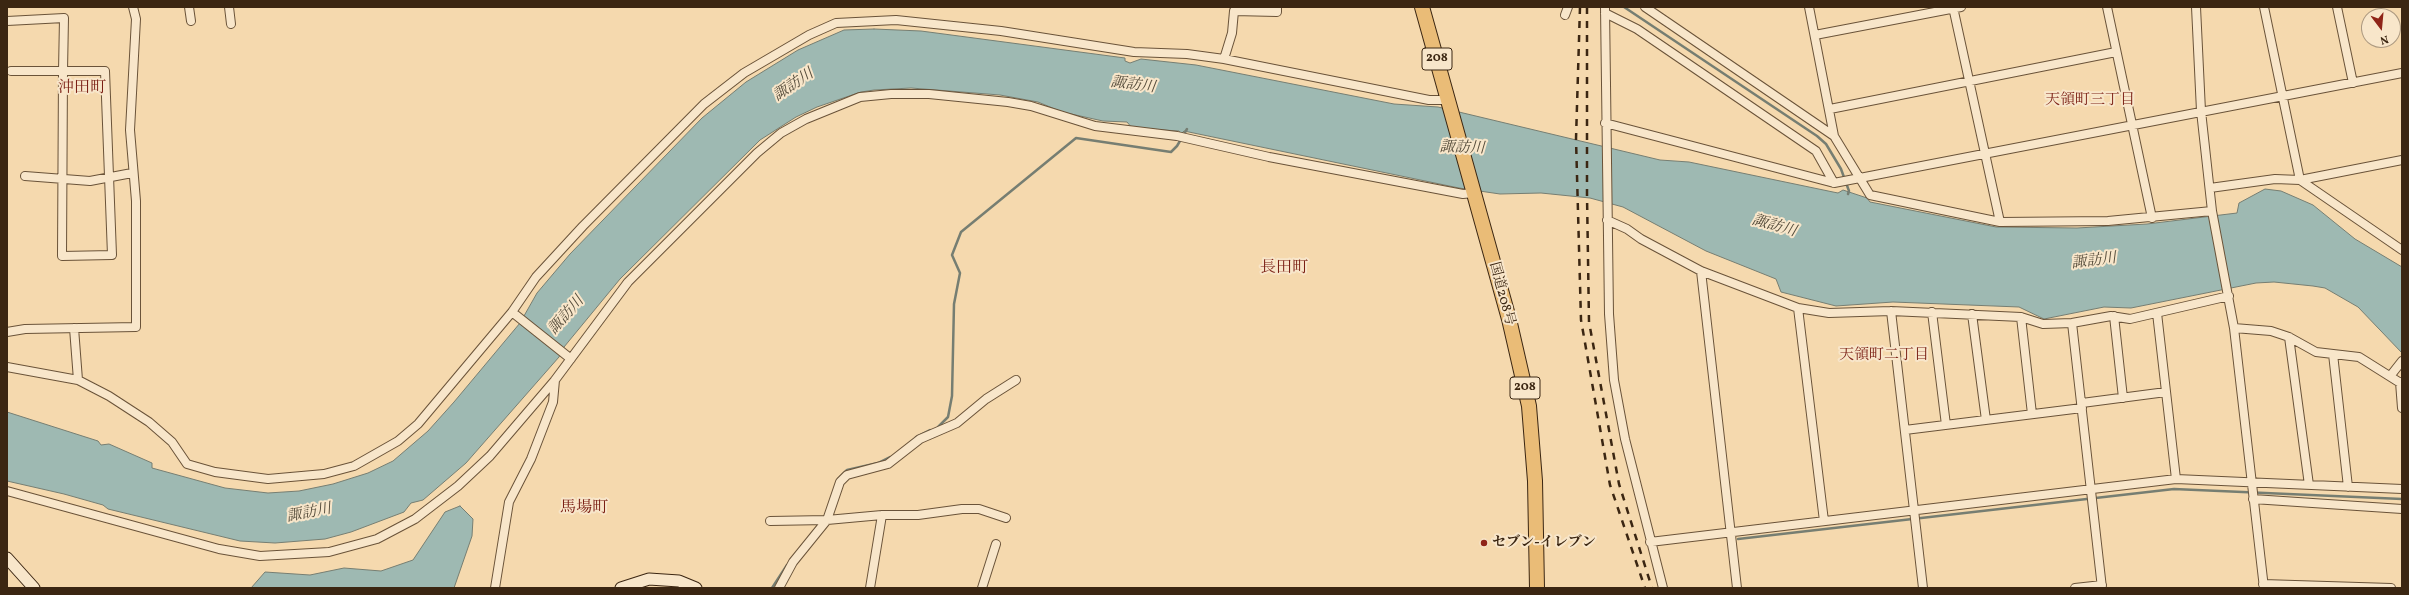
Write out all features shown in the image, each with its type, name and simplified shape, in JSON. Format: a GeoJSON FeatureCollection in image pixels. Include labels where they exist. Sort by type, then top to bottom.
{"type":"FeatureCollection","features":[{"type":"Feature","properties":{"kind":"highway","name":"国道208号"},"geometry":{"type":"LineString","coordinates":[[1422,7],[1509,319],[1529,406],[1535,481],[1537,588]]}},
{"type":"Feature","properties":{"kind":"main road"},"geometry":{"type":"LineString","coordinates":[[7,558],[34,588]]}},
{"type":"Feature","properties":{"kind":"main road"},"geometry":{"type":"LineString","coordinates":[[621,588],[649,579],[679,581],[696,588]]}},
{"type":"Feature","properties":{"kind":"street"},"geometry":{"type":"LineString","coordinates":[[7,332],[25,329],[136,327],[136,201],[132,173],[130,130],[136,19],[133,7]]}},
{"type":"Feature","properties":{"kind":"street"},"geometry":{"type":"LineString","coordinates":[[189,7],[190,21]]}},
{"type":"Feature","properties":{"kind":"street"},"geometry":{"type":"LineString","coordinates":[[229,7],[231,24]]}},
{"type":"Feature","properties":{"kind":"street"},"geometry":{"type":"LineString","coordinates":[[1224,59],[1232,33],[1234,11],[1277,12],[1277,7]]}},
{"type":"Feature","properties":{"kind":"street"},"geometry":{"type":"LineString","coordinates":[[1645,7],[1834,136]]}},
{"type":"Feature","properties":{"kind":"street"},"geometry":{"type":"LineString","coordinates":[[1809,7],[1830,109],[1834,136],[1870,195],[2000,222],[2108,221],[2212,212]]}},
{"type":"Feature","properties":{"kind":"street"},"geometry":{"type":"LineString","coordinates":[[2107,7],[2152,218]]}},
{"type":"Feature","properties":{"kind":"street"},"geometry":{"type":"LineString","coordinates":[[2196,7],[2201,111],[2212,212],[2229,293],[2234,328],[2264,586],[2391,588]]}},
{"type":"Feature","properties":{"kind":"street"},"geometry":{"type":"LineString","coordinates":[[2264,7],[2300,180],[2398,244],[2402,250]]}},
{"type":"Feature","properties":{"kind":"street"},"geometry":{"type":"LineString","coordinates":[[2337,7],[2354,82]]}},
{"type":"Feature","properties":{"kind":"street"},"geometry":{"type":"LineString","coordinates":[[1815,35],[1956,8],[1969,82],[2000,222]]}},
{"type":"Feature","properties":{"kind":"street"},"geometry":{"type":"LineString","coordinates":[[1605,10],[1605,123],[1608,205],[1609,314],[1614,380],[1625,439],[1650,542],[1663,588]]}},
{"type":"Feature","properties":{"kind":"street"},"geometry":{"type":"LineString","coordinates":[[1605,10],[1637,29],[1816,151],[1834,183]]}},
{"type":"Feature","properties":{"kind":"street"},"geometry":{"type":"LineString","coordinates":[[7,21],[64,18],[63,71],[62,256],[112,255],[105,71],[63,71],[11,71]]}},
{"type":"Feature","properties":{"kind":"street"},"geometry":{"type":"LineString","coordinates":[[7,367],[78,380],[109,396],[149,422],[172,442],[187,464],[215,472],[268,479],[324,474],[354,466],[375,456],[398,441],[418,424],[512,312],[541,271],[704,104],[744,74],[809,35],[836,23],[868,20],[911,22],[1002,31],[1134,52],[1187,54],[1224,59],[1449,105]]}},
{"type":"Feature","properties":{"kind":"street"},"geometry":{"type":"LineString","coordinates":[[1830,109],[2116,52]]}},
{"type":"Feature","properties":{"kind":"street"},"geometry":{"type":"LineString","coordinates":[[1605,123],[1834,183],[2402,73]]}},
{"type":"Feature","properties":{"kind":"street"},"geometry":{"type":"LineString","coordinates":[[7,491],[219,549],[260,556],[329,552],[377,539],[415,519],[458,486],[490,456],[555,380],[628,282],[757,153],[781,133],[806,119],[860,98],[891,94],[929,94],[1008,102],[1031,106],[1095,126],[1177,136],[1463,194],[1472,190]]}},
{"type":"Feature","properties":{"kind":"street"},"geometry":{"type":"LineString","coordinates":[[2210,188],[2275,179],[2300,180],[2402,160]]}},
{"type":"Feature","properties":{"kind":"street"},"geometry":{"type":"LineString","coordinates":[[25,176],[90,181],[132,173]]}},
{"type":"Feature","properties":{"kind":"street"},"geometry":{"type":"LineString","coordinates":[[1607,220],[1627,229],[1641,239],[1701,271],[1798,308],[1829,313],[1891,311],[1932,312],[2021,317],[2043,324],[2072,323],[2114,316],[2130,320],[2229,293]]}},
{"type":"Feature","properties":{"kind":"street"},"geometry":{"type":"LineString","coordinates":[[1701,271],[1737,588]]}},
{"type":"Feature","properties":{"kind":"street"},"geometry":{"type":"LineString","coordinates":[[1798,308],[1824,521]]}},
{"type":"Feature","properties":{"kind":"street"},"geometry":{"type":"LineString","coordinates":[[1891,311],[1922,588]]}},
{"type":"Feature","properties":{"kind":"street"},"geometry":{"type":"LineString","coordinates":[[512,312],[571,359]]}},
{"type":"Feature","properties":{"kind":"street"},"geometry":{"type":"LineString","coordinates":[[1932,312],[1946,425]]}},
{"type":"Feature","properties":{"kind":"street"},"geometry":{"type":"LineString","coordinates":[[2157,313],[2176,479]]}},
{"type":"Feature","properties":{"kind":"street"},"geometry":{"type":"LineString","coordinates":[[1972,314],[1986,420]]}},
{"type":"Feature","properties":{"kind":"street"},"geometry":{"type":"LineString","coordinates":[[2114,316],[2123,398]]}},
{"type":"Feature","properties":{"kind":"street"},"geometry":{"type":"LineString","coordinates":[[2021,317],[2032,414]]}},
{"type":"Feature","properties":{"kind":"street"},"geometry":{"type":"LineString","coordinates":[[2072,323],[2102,586],[2075,588]]}},
{"type":"Feature","properties":{"kind":"street"},"geometry":{"type":"LineString","coordinates":[[74,328],[78,380]]}},
{"type":"Feature","properties":{"kind":"street"},"geometry":{"type":"LineString","coordinates":[[2234,328],[2271,331],[2289,337],[2316,352],[2359,357],[2391,375],[2401,383],[2402,408]]}},
{"type":"Feature","properties":{"kind":"street"},"geometry":{"type":"LineString","coordinates":[[2289,337],[2309,485]]}},
{"type":"Feature","properties":{"kind":"street"},"geometry":{"type":"LineString","coordinates":[[2333,354],[2348,487]]}},
{"type":"Feature","properties":{"kind":"street"},"geometry":{"type":"LineString","coordinates":[[2391,375],[2402,361]]}},
{"type":"Feature","properties":{"kind":"street"},"geometry":{"type":"LineString","coordinates":[[495,588],[501,563],[503,533],[509,502],[531,459],[553,402],[555,380]]}},
{"type":"Feature","properties":{"kind":"street"},"geometry":{"type":"LineString","coordinates":[[779,588],[793,562],[827,520],[840,482],[847,475],[888,464],[920,439],[957,423],[986,399],[1016,380]]}},
{"type":"Feature","properties":{"kind":"street"},"geometry":{"type":"LineString","coordinates":[[1905,430],[2032,414],[2166,392]]}},
{"type":"Feature","properties":{"kind":"street"},"geometry":{"type":"LineString","coordinates":[[1650,542],[1730,531],[1914,511],[2176,479],[2402,489]]}},
{"type":"Feature","properties":{"kind":"street"},"geometry":{"type":"LineString","coordinates":[[2253,499],[2402,509]]}},
{"type":"Feature","properties":{"kind":"street"},"geometry":{"type":"LineString","coordinates":[[770,521],[827,520],[882,514],[918,515],[979,509],[1006,518]]}},
{"type":"Feature","properties":{"kind":"street"},"geometry":{"type":"LineString","coordinates":[[870,588],[882,514]]}},
{"type":"Feature","properties":{"kind":"street"},"geometry":{"type":"LineString","coordinates":[[982,588],[996,544]]}},
{"type":"Feature","properties":{"kind":"water","name":"諏訪川"},"geometry":{"type":"Polygon","coordinates":[[[874,29],[921,31],[1125,58],[1125,61],[1130,63],[1141,59],[1196,65],[1394,104],[1438,107],[1660,160],[1689,162],[1838,193],[1843,190],[1867,198],[1870,202],[1996,227],[2077,228],[2147,224],[2237,213],[2239,203],[2265,189],[2281,191],[2313,205],[2355,239],[2402,267],[2402,353],[2358,307],[2325,288],[2274,282],[2256,283],[2131,308],[2104,307],[2044,319],[2019,307],[1893,302],[1836,306],[1781,292],[1776,279],[1706,251],[1623,207],[1590,198],[1541,193],[1500,194],[1459,188],[1184,131],[1181,134],[1179,131],[1132,128],[1127,122],[1103,121],[1062,112],[1038,102],[1000,95],[911,88],[861,92],[817,107],[796,117],[760,140],[620,279],[564,347],[559,357],[466,463],[423,500],[411,503],[404,512],[351,532],[325,539],[275,543],[240,541],[108,509],[103,505],[64,494],[7,481],[7,412],[98,441],[101,445],[109,444],[152,463],[152,468],[225,488],[268,493],[299,491],[333,484],[368,473],[393,461],[428,431],[454,402],[520,323],[537,293],[570,254],[702,118],[746,82],[798,50],[844,30],[874,29]]]}},
{"type":"Feature","properties":{"kind":"water"},"geometry":{"type":"Polygon","coordinates":[[[460,506],[473,519],[472,536],[454,588],[251,588],[265,572],[310,575],[344,568],[381,571],[413,560],[445,512],[460,506]]]}},
{"type":"Feature","properties":{"kind":"waterway"},"geometry":{"type":"LineString","coordinates":[[1624,7],[1817,136],[1826,144],[1841,169],[1849,191],[1848,194]]}},
{"type":"Feature","properties":{"kind":"waterway"},"geometry":{"type":"LineString","coordinates":[[938,427],[948,417],[952,396],[954,304],[960,273],[952,255],[961,232],[1076,138],[1171,152],[1177,146],[1187,129]]}},
{"type":"Feature","properties":{"kind":"waterway"},"geometry":{"type":"LineString","coordinates":[[916,437],[930,430]]}},
{"type":"Feature","properties":{"kind":"waterway"},"geometry":{"type":"LineString","coordinates":[[838,479],[847,470],[878,463],[890,457]]}},
{"type":"Feature","properties":{"kind":"waterway"},"geometry":{"type":"LineString","coordinates":[[1738,539],[2174,489],[2402,499]]}},
{"type":"Feature","properties":{"kind":"waterway"},"geometry":{"type":"LineString","coordinates":[[772,588],[787,565]]}},
{"type":"Feature","properties":{"kind":"railway"},"geometry":{"type":"LineString","coordinates":[[1580,7],[1576,139],[1581,320],[1610,485],[1645,588]]}},
{"type":"Feature","properties":{"kind":"railway"},"geometry":{"type":"LineString","coordinates":[[1587,7],[1589,322],[1619,484],[1652,588]]}},
{"type":"Feature","properties":{"kind":"place","name":"セブン-イレブン"},"geometry":{"type":"Point","coordinates":[1484,543]}},
{"type":"Feature","properties":{"kind":"district","name":"沖田町"},"geometry":{"type":"Point","coordinates":[82,89]}},
{"type":"Feature","properties":{"kind":"district","name":"天領町三丁目"},"geometry":{"type":"Point","coordinates":[2090,101]}},
{"type":"Feature","properties":{"kind":"district","name":"長田町"},"geometry":{"type":"Point","coordinates":[1284,269]}},
{"type":"Feature","properties":{"kind":"district","name":"天領町二丁目"},"geometry":{"type":"Point","coordinates":[1884,356]}},
{"type":"Feature","properties":{"kind":"district","name":"馬場町"},"geometry":{"type":"Point","coordinates":[584,509]}}]}
